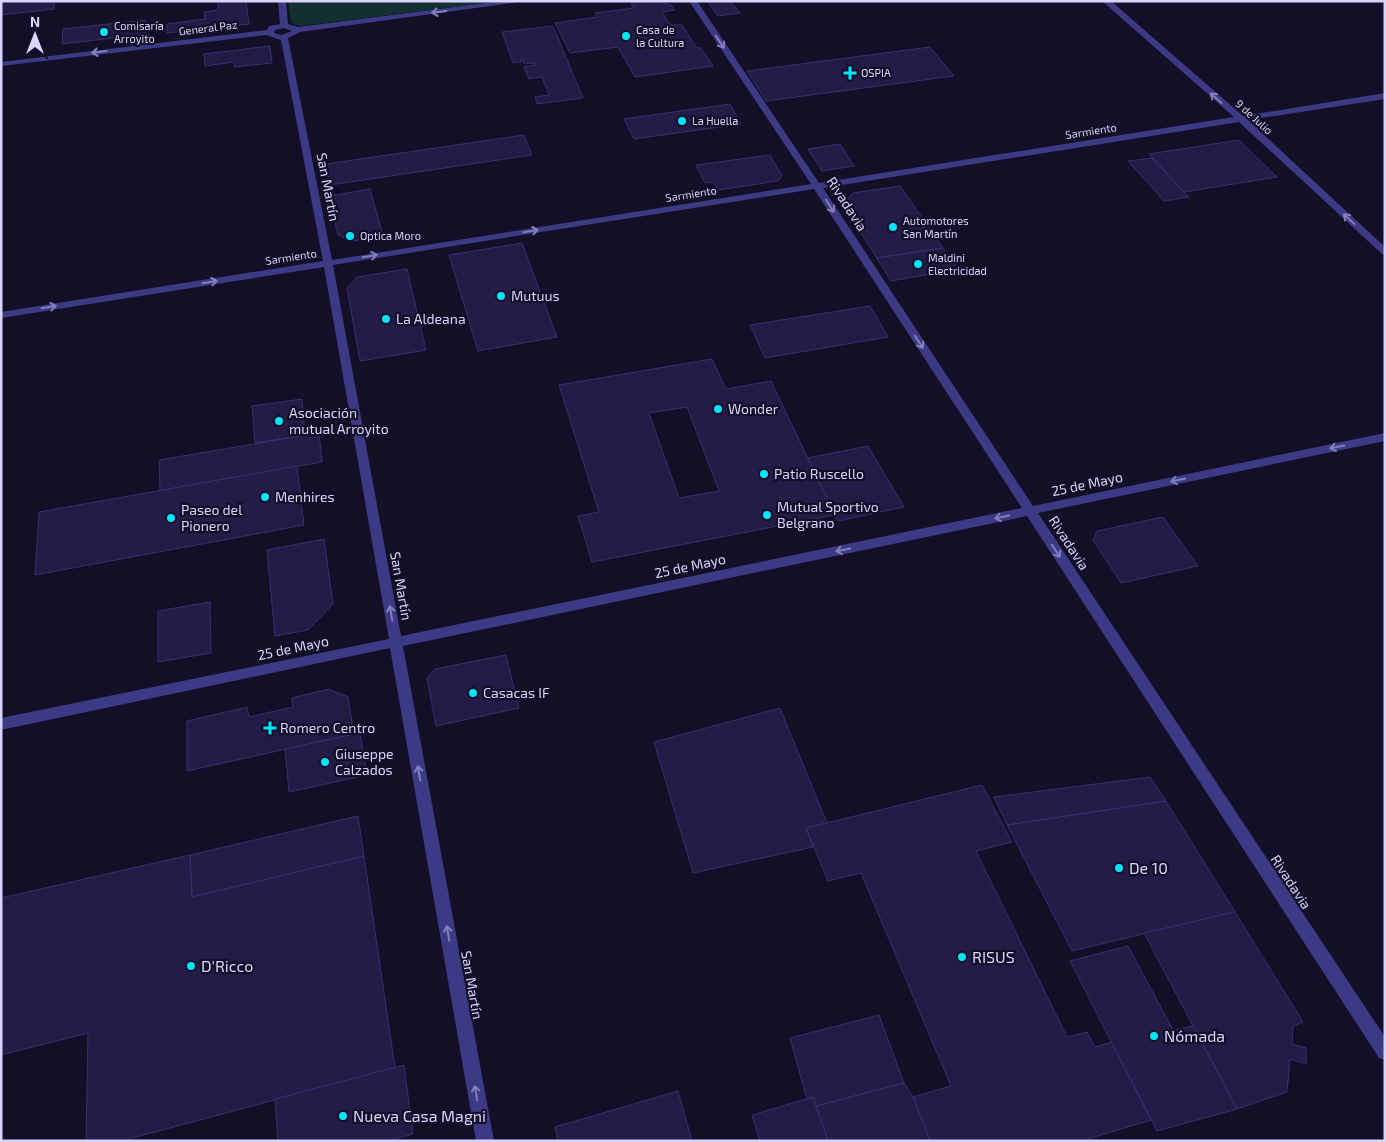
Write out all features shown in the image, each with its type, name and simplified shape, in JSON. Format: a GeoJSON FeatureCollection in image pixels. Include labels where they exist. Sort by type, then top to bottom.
{"type":"FeatureCollection","features":[{"type":"Feature","properties":{"kind":"street","name":"San Martín"},"geometry":{"type":"LineString","coordinates":[[282,1],[284,31],[328,263],[485,1141]]}},
{"type":"Feature","properties":{"kind":"street"},"geometry":{"type":"LineString","coordinates":[[284,31],[294,34],[296,30],[522,1]]}},
{"type":"Feature","properties":{"kind":"street","name":"Rivadavia"},"geometry":{"type":"LineString","coordinates":[[693,1],[817,186],[1385,1052]]}},
{"type":"Feature","properties":{"kind":"street","name":"9 de Julio"},"geometry":{"type":"LineString","coordinates":[[1106,1],[1241,119],[1385,252]]}},
{"type":"Feature","properties":{"kind":"street","name":"General Paz"},"geometry":{"type":"LineString","coordinates":[[1,64],[269,32],[273,37],[284,31]]}},
{"type":"Feature","properties":{"kind":"street","name":"Sarmiento"},"geometry":{"type":"LineString","coordinates":[[1,315],[1385,96]]}},
{"type":"Feature","properties":{"kind":"street","name":"25 de Mayo"},"geometry":{"type":"LineString","coordinates":[[1,724],[1385,437]]}},
{"type":"Feature","properties":{"kind":"green space"},"geometry":{"type":"Polygon","coordinates":[[[288,1],[502,1],[300,26],[291,23],[288,1]]]}},
{"type":"Feature","properties":{"kind":"building"},"geometry":{"type":"Polygon","coordinates":[[[1,1],[55,1],[54,9],[1,15],[1,1]]]}},
{"type":"Feature","properties":{"kind":"building"},"geometry":{"type":"Polygon","coordinates":[[[218,1],[246,1],[249,24],[167,33],[167,24],[205,19],[204,12],[218,10],[218,1]]]}},
{"type":"Feature","properties":{"kind":"building","name":"Casa de la Cultura"},"geometry":{"type":"Polygon","coordinates":[[[655,1],[671,5],[675,10],[662,12],[670,25],[682,25],[697,48],[701,48],[713,66],[635,77],[618,47],[570,53],[555,23],[597,17],[595,13],[634,8],[631,3],[655,1]]]}},
{"type":"Feature","properties":{"kind":"building"},"geometry":{"type":"Polygon","coordinates":[[[707,1],[730,1],[740,13],[718,16],[707,1]]]}},
{"type":"Feature","properties":{"kind":"building","name":"Comisaría Arroyito"},"geometry":{"type":"Polygon","coordinates":[[[145,20],[146,34],[62,44],[63,29],[145,20]]]}},
{"type":"Feature","properties":{"kind":"building"},"geometry":{"type":"Polygon","coordinates":[[[553,26],[583,98],[537,104],[535,97],[549,95],[542,77],[529,79],[524,67],[535,65],[534,63],[524,64],[523,59],[520,60],[522,62],[513,63],[502,32],[553,26]]]}},
{"type":"Feature","properties":{"kind":"building"},"geometry":{"type":"Polygon","coordinates":[[[270,46],[272,63],[234,67],[234,62],[205,66],[204,54],[270,46]]]}},
{"type":"Feature","properties":{"kind":"building","name":"OSPIA"},"geometry":{"type":"Polygon","coordinates":[[[930,47],[954,76],[766,101],[747,71],[930,47]]]}},
{"type":"Feature","properties":{"kind":"building","name":"La Huella"},"geometry":{"type":"Polygon","coordinates":[[[730,104],[741,124],[634,139],[624,119],[730,104]]]}},
{"type":"Feature","properties":{"kind":"building"},"geometry":{"type":"Polygon","coordinates":[[[524,135],[532,155],[330,185],[326,164],[524,135]]]}},
{"type":"Feature","properties":{"kind":"building"},"geometry":{"type":"Polygon","coordinates":[[[1239,140],[1277,177],[1184,192],[1149,154],[1239,140]]]}},
{"type":"Feature","properties":{"kind":"building"},"geometry":{"type":"Polygon","coordinates":[[[840,144],[854,166],[822,171],[808,149],[840,144]]]}},
{"type":"Feature","properties":{"kind":"building"},"geometry":{"type":"Polygon","coordinates":[[[770,155],[782,176],[778,181],[718,190],[714,182],[705,183],[696,165],[770,155]]]}},
{"type":"Feature","properties":{"kind":"building"},"geometry":{"type":"Polygon","coordinates":[[[1152,158],[1189,197],[1164,201],[1128,161],[1152,158]]]}},
{"type":"Feature","properties":{"kind":"building","name":"Automotores San Martín"},"geometry":{"type":"Polygon","coordinates":[[[900,186],[943,248],[877,258],[843,205],[853,193],[900,186]]]}},
{"type":"Feature","properties":{"kind":"building"},"geometry":{"type":"Polygon","coordinates":[[[370,189],[383,236],[353,241],[338,235],[329,196],[370,189]]]}},
{"type":"Feature","properties":{"kind":"building","name":"Mutuus"},"geometry":{"type":"Polygon","coordinates":[[[522,243],[557,337],[478,351],[449,255],[522,243]]]}},
{"type":"Feature","properties":{"kind":"building","name":"Maldini Electricidad"},"geometry":{"type":"Polygon","coordinates":[[[943,248],[959,269],[891,281],[877,258],[943,248]]]}},
{"type":"Feature","properties":{"kind":"building","name":"La Aldeana"},"geometry":{"type":"Polygon","coordinates":[[[407,269],[426,350],[360,361],[347,288],[357,277],[407,269]]]}},
{"type":"Feature","properties":{"kind":"building"},"geometry":{"type":"Polygon","coordinates":[[[870,306],[888,337],[765,358],[750,325],[870,306]]]}},
{"type":"Feature","properties":{"kind":"building","name":"Patio Ruscello"},"geometry":{"type":"Polygon","coordinates":[[[712,359],[726,389],[771,381],[835,515],[592,562],[578,516],[599,512],[559,385],[712,359]],[[687,407],[649,413],[679,498],[719,491],[687,407]]]}},
{"type":"Feature","properties":{"kind":"building","name":"Asociación mutual Arroyito"},"geometry":{"type":"Polygon","coordinates":[[[302,399],[305,435],[255,443],[252,406],[302,399]]]}},
{"type":"Feature","properties":{"kind":"building"},"geometry":{"type":"Polygon","coordinates":[[[319,433],[322,462],[160,491],[159,460],[319,433]]]}},
{"type":"Feature","properties":{"kind":"building"},"geometry":{"type":"Polygon","coordinates":[[[868,446],[904,507],[838,521],[808,458],[868,446]]]}},
{"type":"Feature","properties":{"kind":"building","name":"Paseo del Pionero"},"geometry":{"type":"Polygon","coordinates":[[[297,466],[304,525],[35,575],[39,512],[297,466]]]}},
{"type":"Feature","properties":{"kind":"building"},"geometry":{"type":"Polygon","coordinates":[[[1163,517],[1198,566],[1121,583],[1093,540],[1097,531],[1163,517]]]}},
{"type":"Feature","properties":{"kind":"building"},"geometry":{"type":"Polygon","coordinates":[[[324,539],[333,604],[308,630],[275,636],[267,550],[324,539]]]}},
{"type":"Feature","properties":{"kind":"building"},"geometry":{"type":"Polygon","coordinates":[[[210,602],[211,653],[158,662],[158,611],[210,602]]]}},
{"type":"Feature","properties":{"kind":"building","name":"Casacas IF"},"geometry":{"type":"Polygon","coordinates":[[[506,655],[519,708],[436,726],[427,678],[435,669],[506,655]]]}},
{"type":"Feature","properties":{"kind":"building","name":"Romero Centro"},"geometry":{"type":"Polygon","coordinates":[[[329,689],[348,697],[354,734],[187,771],[187,721],[247,707],[249,717],[293,707],[292,698],[329,689]]]}},
{"type":"Feature","properties":{"kind":"building"},"geometry":{"type":"Polygon","coordinates":[[[780,708],[827,823],[806,828],[813,847],[693,873],[654,742],[780,708]]]}},
{"type":"Feature","properties":{"kind":"building","name":"Giuseppe Calzados"},"geometry":{"type":"Polygon","coordinates":[[[360,733],[367,775],[289,792],[285,749],[360,733]]]}},
{"type":"Feature","properties":{"kind":"building"},"geometry":{"type":"Polygon","coordinates":[[[1150,777],[1166,801],[1007,825],[994,797],[1150,777]]]}},
{"type":"Feature","properties":{"kind":"building","name":"RISUS"},"geometry":{"type":"Polygon","coordinates":[[[982,785],[1012,842],[976,851],[1067,1037],[1087,1032],[1095,1047],[1112,1042],[1151,1120],[1081,1141],[930,1141],[913,1097],[951,1086],[861,873],[828,881],[806,828],[982,785]]]}},
{"type":"Feature","properties":{"kind":"building","name":"De 10"},"geometry":{"type":"Polygon","coordinates":[[[1166,801],[1235,912],[1072,951],[1007,825],[1166,801]]]}},
{"type":"Feature","properties":{"kind":"building"},"geometry":{"type":"Polygon","coordinates":[[[358,816],[364,856],[192,897],[190,855],[358,816]]]}},
{"type":"Feature","properties":{"kind":"building","name":"D'Ricco"},"geometry":{"type":"Polygon","coordinates":[[[190,855],[192,897],[364,856],[395,1068],[121,1141],[86,1141],[88,1033],[1,1055],[1,898],[190,855]]]}},
{"type":"Feature","properties":{"kind":"building"},"geometry":{"type":"Polygon","coordinates":[[[1235,912],[1303,1022],[1293,1026],[1292,1044],[1306,1048],[1306,1064],[1290,1059],[1287,1092],[1237,1109],[1144,933],[1235,912]]]}},
{"type":"Feature","properties":{"kind":"building","name":"Nómada"},"geometry":{"type":"Polygon","coordinates":[[[1128,946],[1173,1030],[1193,1026],[1237,1109],[1157,1131],[1070,961],[1128,946]]]}},
{"type":"Feature","properties":{"kind":"building"},"geometry":{"type":"Polygon","coordinates":[[[879,1015],[904,1083],[816,1106],[813,1097],[807,1099],[790,1038],[879,1015]]]}},
{"type":"Feature","properties":{"kind":"building","name":"Nueva Casa Magni"},"geometry":{"type":"Polygon","coordinates":[[[404,1065],[413,1134],[388,1141],[278,1141],[275,1099],[404,1065]]]}},
{"type":"Feature","properties":{"kind":"building"},"geometry":{"type":"Polygon","coordinates":[[[904,1083],[913,1097],[930,1141],[828,1141],[816,1106],[904,1083]]]}},
{"type":"Feature","properties":{"kind":"building"},"geometry":{"type":"Polygon","coordinates":[[[678,1091],[692,1141],[558,1141],[555,1127],[678,1091]]]}},
{"type":"Feature","properties":{"kind":"building"},"geometry":{"type":"Polygon","coordinates":[[[813,1097],[828,1141],[760,1141],[752,1115],[813,1097]]]}},
{"type":"Feature","properties":{"kind":"place","name":"Comisaría Arroyito"},"geometry":{"type":"Point","coordinates":[104,32]}},
{"type":"Feature","properties":{"kind":"place","name":"Casa de la Cultura"},"geometry":{"type":"Point","coordinates":[626,36]}},
{"type":"Feature","properties":{"kind":"place","name":"OSPIA"},"geometry":{"type":"Point","coordinates":[850,73]}},
{"type":"Feature","properties":{"kind":"place","name":"La Huella"},"geometry":{"type":"Point","coordinates":[682,121]}},
{"type":"Feature","properties":{"kind":"place","name":"Automotores San Martín"},"geometry":{"type":"Point","coordinates":[893,227]}},
{"type":"Feature","properties":{"kind":"place","name":"Optica Moro"},"geometry":{"type":"Point","coordinates":[350,236]}},
{"type":"Feature","properties":{"kind":"place","name":"Maldini Electricidad"},"geometry":{"type":"Point","coordinates":[918,264]}},
{"type":"Feature","properties":{"kind":"place","name":"Mutuus"},"geometry":{"type":"Point","coordinates":[501,296]}},
{"type":"Feature","properties":{"kind":"place","name":"La Aldeana"},"geometry":{"type":"Point","coordinates":[386,319]}},
{"type":"Feature","properties":{"kind":"place","name":"Wonder"},"geometry":{"type":"Point","coordinates":[718,409]}},
{"type":"Feature","properties":{"kind":"place","name":"Asociación mutual Arroyito"},"geometry":{"type":"Point","coordinates":[279,421]}},
{"type":"Feature","properties":{"kind":"place","name":"Patio Ruscello"},"geometry":{"type":"Point","coordinates":[764,474]}},
{"type":"Feature","properties":{"kind":"place","name":"Menhires"},"geometry":{"type":"Point","coordinates":[265,497]}},
{"type":"Feature","properties":{"kind":"place","name":"Mutual Sportivo Belgrano"},"geometry":{"type":"Point","coordinates":[767,515]}},
{"type":"Feature","properties":{"kind":"place","name":"Paseo del Pionero"},"geometry":{"type":"Point","coordinates":[171,518]}},
{"type":"Feature","properties":{"kind":"place","name":"Casacas IF"},"geometry":{"type":"Point","coordinates":[473,693]}},
{"type":"Feature","properties":{"kind":"place","name":"Romero Centro"},"geometry":{"type":"Point","coordinates":[270,728]}},
{"type":"Feature","properties":{"kind":"place","name":"Giuseppe Calzados"},"geometry":{"type":"Point","coordinates":[325,762]}},
{"type":"Feature","properties":{"kind":"place","name":"De 10"},"geometry":{"type":"Point","coordinates":[1119,868]}},
{"type":"Feature","properties":{"kind":"place","name":"RISUS"},"geometry":{"type":"Point","coordinates":[962,957]}},
{"type":"Feature","properties":{"kind":"place","name":"D'Ricco"},"geometry":{"type":"Point","coordinates":[191,966]}},
{"type":"Feature","properties":{"kind":"place","name":"Nómada"},"geometry":{"type":"Point","coordinates":[1154,1036]}},
{"type":"Feature","properties":{"kind":"place","name":"Nueva Casa Magni"},"geometry":{"type":"Point","coordinates":[343,1116]}}]}
